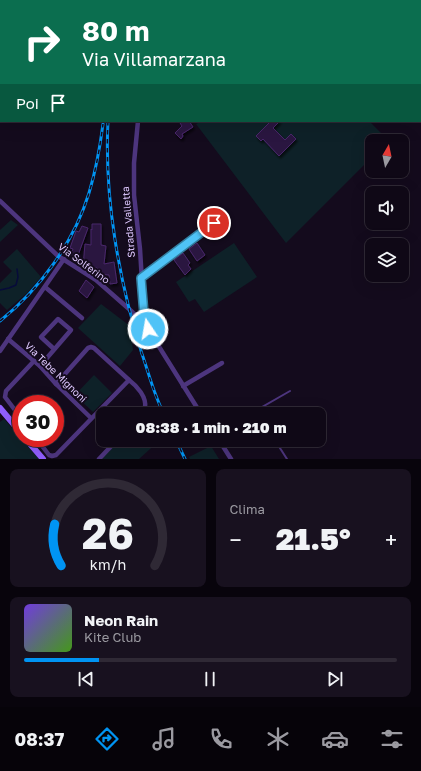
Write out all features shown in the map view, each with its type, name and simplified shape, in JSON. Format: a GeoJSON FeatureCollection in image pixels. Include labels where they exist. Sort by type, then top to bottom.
{"type":"FeatureCollection","features":[{"type":"Feature","properties":{"kind":"street","name":"Strada Valletta"},"geometry":{"type":"LineString","coordinates":[[138,122],[134,163],[134,195],[140,249],[144,314],[142,321]]}},
{"type":"Feature","properties":{"kind":"street","name":"Via Solferino"},"geometry":{"type":"LineString","coordinates":[[0,201],[58,256],[96,280],[142,321],[196,407]]}},
{"type":"Feature","properties":{"kind":"street"},"geometry":{"type":"LineString","coordinates":[[141,278],[214,223]]}},
{"type":"Feature","properties":{"kind":"street"},"geometry":{"type":"LineString","coordinates":[[0,351],[64,260]]}},
{"type":"Feature","properties":{"kind":"street"},"geometry":{"type":"LineString","coordinates":[[45,287],[82,318]]}},
{"type":"Feature","properties":{"kind":"street"},"geometry":{"type":"LineString","coordinates":[[40,366],[71,330],[58,319],[41,337],[54,349]]}},
{"type":"Feature","properties":{"kind":"street","name":"Via Tebe Mignoni"},"geometry":{"type":"LineString","coordinates":[[8,339],[40,366],[91,418]]}},
{"type":"Feature","properties":{"kind":"street"},"geometry":{"type":"LineString","coordinates":[[56,384],[88,348],[92,347],[140,390],[146,407]]}},
{"type":"Feature","properties":{"kind":"street"},"geometry":{"type":"LineString","coordinates":[[12,407],[5,398],[6,391],[34,361]]}},
{"type":"Feature","properties":{"kind":"street"},"geometry":{"type":"LineString","coordinates":[[183,386],[222,363]]}},
{"type":"Feature","properties":{"kind":"street"},"geometry":{"type":"LineString","coordinates":[[64,447],[129,380]]}},
{"type":"Feature","properties":{"kind":"street"},"geometry":{"type":"LineString","coordinates":[[0,408],[12,422]]}},
{"type":"Feature","properties":{"kind":"street"},"geometry":{"type":"LineString","coordinates":[[33,447],[43,459]]}},
{"type":"Feature","properties":{"kind":"street"},"geometry":{"type":"LineString","coordinates":[[43,447],[49,455],[52,456],[56,455],[64,447]]}},
{"type":"Feature","properties":{"kind":"street"},"geometry":{"type":"LineString","coordinates":[[99,459],[110,447]]}},
{"type":"Feature","properties":{"kind":"street"},"geometry":{"type":"LineString","coordinates":[[223,447],[231,459]]}},
{"type":"Feature","properties":{"kind":"lane"},"geometry":{"type":"LineString","coordinates":[[265,407],[290,391]]}},
{"type":"Feature","properties":{"kind":"lane"},"geometry":{"type":"LineString","coordinates":[[279,447],[287,459]]}},
{"type":"Feature","properties":{"kind":"shaded area"},"geometry":{"type":"Polygon","coordinates":[[[200,122],[370,122],[382,134],[365,134],[365,164],[286,243],[196,124],[200,122]]]}},
{"type":"Feature","properties":{"kind":"shaded area"},"geometry":{"type":"Polygon","coordinates":[[[11,220],[18,225],[0,242],[0,230],[11,220]]]}},
{"type":"Feature","properties":{"kind":"shaded area"},"geometry":{"type":"Polygon","coordinates":[[[234,243],[257,277],[204,312],[195,299],[189,302],[176,282],[234,243]]]}},
{"type":"Feature","properties":{"kind":"shaded area"},"geometry":{"type":"Polygon","coordinates":[[[17,249],[41,277],[27,293],[7,310],[0,303],[0,283],[12,271],[3,262],[17,249]]]}},
{"type":"Feature","properties":{"kind":"shaded area"},"geometry":{"type":"Polygon","coordinates":[[[101,304],[130,326],[133,350],[120,366],[78,328],[101,304]]]}},
{"type":"Feature","properties":{"kind":"shaded area"},"geometry":{"type":"Polygon","coordinates":[[[94,375],[112,393],[98,407],[96,407],[93,412],[75,395],[94,375]]]}},
{"type":"Feature","properties":{"kind":"shaded area"},"geometry":{"type":"Polygon","coordinates":[[[4,419],[12,428],[12,447],[28,447],[39,459],[0,459],[0,422],[4,419]]]}},
{"type":"Feature","properties":{"kind":"shaded area"},"geometry":{"type":"Polygon","coordinates":[[[112,447],[152,447],[139,459],[100,459],[112,447]]]}},
{"type":"Feature","properties":{"kind":"shaded area"},"geometry":{"type":"Polygon","coordinates":[[[212,447],[219,459],[190,459],[189,457],[212,447]]]}},
{"type":"Feature","properties":{"kind":"building"},"geometry":{"type":"Polygon","coordinates":[[[190,122],[193,127],[182,134],[183,136],[181,139],[175,133],[182,126],[180,123],[190,122]]]}},
{"type":"Feature","properties":{"kind":"building"},"geometry":{"type":"Polygon","coordinates":[[[270,122],[279,122],[273,128],[285,140],[291,134],[296,139],[279,156],[263,139],[261,141],[256,136],[270,122]]]}},
{"type":"Feature","properties":{"kind":"building"},"geometry":{"type":"Polygon","coordinates":[[[92,224],[101,224],[101,245],[106,246],[104,264],[114,262],[117,283],[110,284],[109,275],[96,274],[97,268],[83,267],[85,244],[91,245],[92,224]]]}},
{"type":"Feature","properties":{"kind":"building"},"geometry":{"type":"Polygon","coordinates":[[[82,226],[88,228],[77,258],[71,255],[73,249],[70,248],[76,231],[79,232],[82,226]]]}},
{"type":"Feature","properties":{"kind":"building"},"geometry":{"type":"Polygon","coordinates":[[[197,243],[205,255],[197,261],[189,249],[197,243]]]}},
{"type":"Feature","properties":{"kind":"building"},"geometry":{"type":"Polygon","coordinates":[[[183,253],[190,263],[188,265],[191,269],[185,275],[174,260],[183,253]]]}},
{"type":"Feature","properties":{"kind":"building"},"geometry":{"type":"Polygon","coordinates":[[[86,280],[94,287],[87,298],[79,291],[86,280]]]}},
{"type":"Feature","properties":{"kind":"waterway"},"geometry":{"type":"LineString","coordinates":[[0,290],[16,285],[18,277],[17,269]]}},
{"type":"Feature","properties":{"kind":"railway"},"geometry":{"type":"LineString","coordinates":[[108,122],[108,180],[120,268],[126,298],[142,354],[160,407]]}},
{"type":"Feature","properties":{"kind":"railway"},"geometry":{"type":"LineString","coordinates":[[0,321],[29,294],[65,247],[83,211],[89,193],[98,158],[103,124]]}},
{"type":"Feature","properties":{"kind":"railway"},"geometry":{"type":"LineString","coordinates":[[179,447],[185,459]]}},
{"type":"Feature","properties":{"kind":"route"},"geometry":{"type":"LineString","coordinates":[[148,329],[142,321],[144,314],[141,278],[214,223]]}}]}
